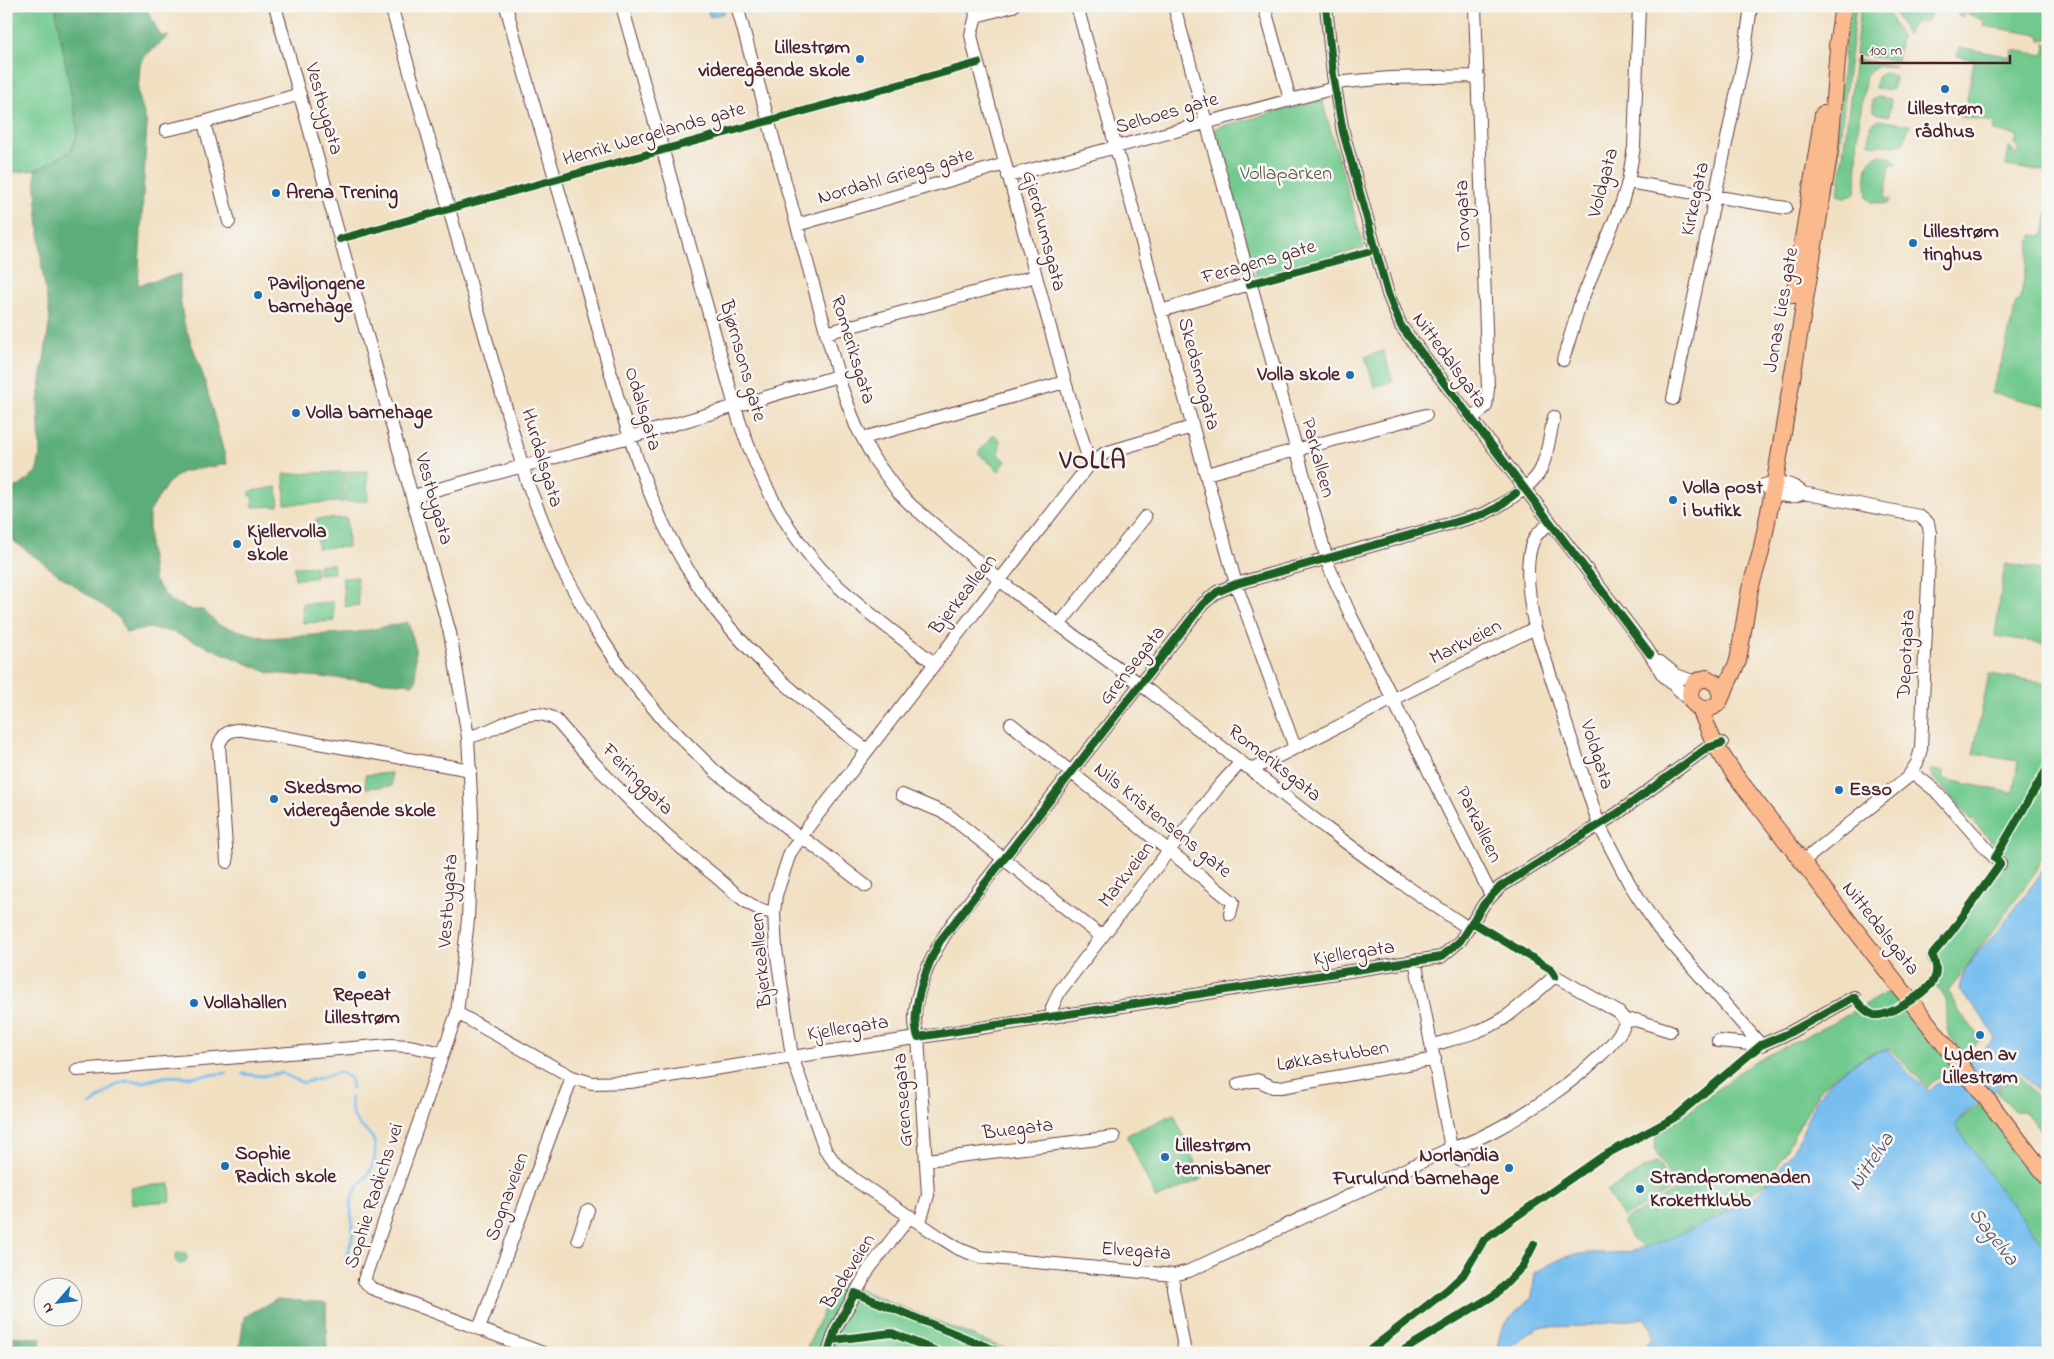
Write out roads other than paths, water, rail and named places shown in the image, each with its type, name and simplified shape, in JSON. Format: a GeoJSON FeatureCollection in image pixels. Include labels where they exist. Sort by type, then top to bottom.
{"type":"FeatureCollection","features":[{"type":"Feature","properties":{"kind":"main road","name":"Jonas Lies gate"},"geometry":{"type":"LineString","coordinates":[[1719,700],[1738,661],[1750,590],[1751,565],[1771,486],[1830,149],[1843,6]]}},
{"type":"Feature","properties":{"kind":"main road","name":"Jonas Lies gate"},"geometry":{"type":"LineString","coordinates":[[1703,680],[1721,670],[1731,658],[1741,639]]}},
{"type":"Feature","properties":{"kind":"main road"},"geometry":{"type":"LineString","coordinates":[[1703,680],[1720,688],[1719,700],[1709,709],[1696,705],[1690,690],[1703,680]]}},
{"type":"Feature","properties":{"kind":"main road","name":"Nittedalsgata"},"geometry":{"type":"LineString","coordinates":[[1719,700],[1719,744]]}},
{"type":"Feature","properties":{"kind":"main road","name":"Nittedalsgata"},"geometry":{"type":"LineString","coordinates":[[1696,705],[1719,744],[1727,763],[1944,1046],[2048,1178]]}},
{"type":"Feature","properties":{"kind":"street","name":"Vestbygata"},"geometry":{"type":"LineString","coordinates":[[275,6],[450,633],[468,737],[471,770],[471,875],[468,920],[457,1013]]}},
{"type":"Feature","properties":{"kind":"street","name":"Hurdalsgata"},"geometry":{"type":"LineString","coordinates":[[391,6],[523,466],[539,516],[562,569],[595,629],[624,671],[659,715],[692,750],[801,837]]}},
{"type":"Feature","properties":{"kind":"street","name":"Odalsgata"},"geometry":{"type":"LineString","coordinates":[[506,6],[630,437],[652,501],[669,537],[698,586],[741,641],[778,679],[867,750]]}},
{"type":"Feature","properties":{"kind":"street","name":"Bjørnsons gate"},"geometry":{"type":"LineString","coordinates":[[622,6],[736,407],[757,470],[782,517],[800,542],[839,587],[934,664]]}},
{"type":"Feature","properties":{"kind":"street","name":"Romeriksgata"},"geometry":{"type":"LineString","coordinates":[[737,6],[838,376],[849,409],[863,438],[878,465],[898,492],[1000,580],[1396,880],[1468,928]]}},
{"type":"Feature","properties":{"kind":"street"},"geometry":{"type":"LineString","coordinates":[[975,11],[1013,6]]}},
{"type":"Feature","properties":{"kind":"street","name":"Skedsmogata"},"geometry":{"type":"LineString","coordinates":[[1077,6],[1236,584],[1295,748]]}},
{"type":"Feature","properties":{"kind":"street","name":"Parkalleen"},"geometry":{"type":"LineString","coordinates":[[1174,6],[1326,559],[1350,614],[1395,700],[1491,895]]}},
{"type":"Feature","properties":{"kind":"street"},"geometry":{"type":"LineString","coordinates":[[1264,6],[1290,99]]}},
{"type":"Feature","properties":{"kind":"street","name":"Nittedalsgata"},"geometry":{"type":"LineString","coordinates":[[1326,6],[1334,85],[1343,132],[1391,301],[1401,326],[1414,346],[1472,419],[1520,490],[1551,523],[1650,654],[1662,675],[1696,705]]}},
{"type":"Feature","properties":{"kind":"street","name":"Torvgata"},"geometry":{"type":"LineString","coordinates":[[1472,419],[1486,406],[1488,389],[1475,6]]}},
{"type":"Feature","properties":{"kind":"street","name":"Voldgata"},"geometry":{"type":"LineString","coordinates":[[1563,360],[1580,304],[1622,202],[1628,182],[1634,147],[1639,6]]}},
{"type":"Feature","properties":{"kind":"street","name":"Kirkegata"},"geometry":{"type":"LineString","coordinates":[[1673,399],[1744,57],[1751,6]]}},
{"type":"Feature","properties":{"kind":"street","name":"Gjerdrumsgata"},"geometry":{"type":"LineString","coordinates":[[975,11],[971,35],[1065,382],[1090,464]]}},
{"type":"Feature","properties":{"kind":"street","name":"Selboes gate"},"geometry":{"type":"LineString","coordinates":[[1007,170],[1116,147],[1334,85],[1390,78],[1478,76]]}},
{"type":"Feature","properties":{"kind":"street"},"geometry":{"type":"LineString","coordinates":[[166,130],[204,122],[300,94]]}},
{"type":"Feature","properties":{"kind":"street"},"geometry":{"type":"LineString","coordinates":[[204,122],[229,222]]}},
{"type":"Feature","properties":{"kind":"street","name":"Nordahl Griegs gate"},"geometry":{"type":"LineString","coordinates":[[797,225],[1007,170]]}},
{"type":"Feature","properties":{"kind":"street"},"geometry":{"type":"LineString","coordinates":[[1628,182],[1786,208]]}},
{"type":"Feature","properties":{"kind":"street"},"geometry":{"type":"LineString","coordinates":[[826,333],[1036,276]]}},
{"type":"Feature","properties":{"kind":"street","name":"Feragens gate"},"geometry":{"type":"LineString","coordinates":[[1161,310],[1249,284]]}},
{"type":"Feature","properties":{"kind":"street"},"geometry":{"type":"LineString","coordinates":[[413,496],[630,437],[838,376]]}},
{"type":"Feature","properties":{"kind":"street"},"geometry":{"type":"LineString","coordinates":[[863,438],[1065,382]]}},
{"type":"Feature","properties":{"kind":"street"},"geometry":{"type":"LineString","coordinates":[[1206,474],[1426,415]]}},
{"type":"Feature","properties":{"kind":"street"},"geometry":{"type":"LineString","coordinates":[[1520,490],[1541,470],[1554,417]]}},
{"type":"Feature","properties":{"kind":"street","name":"Bjerkealleen"},"geometry":{"type":"LineString","coordinates":[[792,1056],[776,949],[774,913],[781,876],[790,853],[867,750],[1090,464],[1105,453],[1192,427]]}},
{"type":"Feature","properties":{"kind":"street","name":"Depotgata"},"geometry":{"type":"LineString","coordinates":[[1771,486],[1797,497],[1803,493],[1919,516],[1928,523],[1930,549],[1921,749],[1912,772],[1887,795],[1802,862]]}},
{"type":"Feature","properties":{"kind":"street","name":"Grensegata"},"geometry":{"type":"LineString","coordinates":[[915,1219],[928,1195],[918,1037],[914,1024],[930,959],[945,934],[1203,604],[1217,592],[1236,584],[1484,514],[1498,507],[1520,490]]}},
{"type":"Feature","properties":{"kind":"street"},"geometry":{"type":"LineString","coordinates":[[1059,625],[1146,517]]}},
{"type":"Feature","properties":{"kind":"street","name":"Voldgata"},"geometry":{"type":"LineString","coordinates":[[1551,523],[1537,534],[1530,552],[1530,602],[1535,628],[1599,825],[1647,913],[1761,1045]]}},
{"type":"Feature","properties":{"kind":"street","name":"Markveien"},"geometry":{"type":"LineString","coordinates":[[1052,1016],[1052,1008],[1059,992],[1220,785],[1246,766],[1295,748],[1395,700],[1535,628]]}},
{"type":"Feature","properties":{"kind":"street","name":"Nittedalsgata"},"geometry":{"type":"LineString","coordinates":[[1650,654],[1676,675],[1703,680]]}},
{"type":"Feature","properties":{"kind":"street","name":"Feiringgata"},"geometry":{"type":"LineString","coordinates":[[468,737],[485,733],[532,713],[548,715],[556,720],[605,776],[692,858],[748,904],[760,911],[774,913]]}},
{"type":"Feature","properties":{"kind":"street","name":"Nils Kristensens gate"},"geometry":{"type":"LineString","coordinates":[[1011,724],[1233,902],[1230,914]]}},
{"type":"Feature","properties":{"kind":"street"},"geometry":{"type":"LineString","coordinates":[[226,862],[219,745],[221,738],[230,730],[243,730],[471,770]]}},
{"type":"Feature","properties":{"kind":"street","name":"Kjellergata"},"geometry":{"type":"LineString","coordinates":[[457,1013],[572,1077],[592,1083],[630,1082],[1441,957],[1451,950],[1491,895],[1599,825],[1698,754],[1719,744]]}},
{"type":"Feature","properties":{"kind":"street"},"geometry":{"type":"LineString","coordinates":[[1912,772],[1936,791],[2000,864]]}},
{"type":"Feature","properties":{"kind":"street"},"geometry":{"type":"LineString","coordinates":[[902,795],[947,814],[1102,937]]}},
{"type":"Feature","properties":{"kind":"street"},"geometry":{"type":"LineString","coordinates":[[801,837],[866,886]]}},
{"type":"Feature","properties":{"kind":"street"},"geometry":{"type":"LineString","coordinates":[[1416,960],[1435,1059],[1455,1147],[1461,1161]]}},
{"type":"Feature","properties":{"kind":"street"},"geometry":{"type":"LineString","coordinates":[[1432,1045],[1474,1032],[1501,1020],[1527,1001],[1555,976],[1618,1012],[1626,1020],[1636,1020],[1670,1031]]}},
{"type":"Feature","properties":{"kind":"street"},"geometry":{"type":"LineString","coordinates":[[1718,1041],[1761,1045],[1787,1034],[1854,997]]}},
{"type":"Feature","properties":{"kind":"street","name":"Sophie Radichs vei"},"geometry":{"type":"LineString","coordinates":[[457,1013],[364,1280],[371,1288],[543,1353]]}},
{"type":"Feature","properties":{"kind":"street","name":"Elvegata"},"geometry":{"type":"LineString","coordinates":[[792,1056],[825,1149],[834,1163],[855,1180],[959,1249],[980,1257],[1174,1275],[1189,1271],[1267,1236],[1529,1111],[1569,1082],[1622,1032],[1626,1020]]}},
{"type":"Feature","properties":{"kind":"street"},"geometry":{"type":"LineString","coordinates":[[77,1070],[390,1045],[410,1046],[443,1054]]}},
{"type":"Feature","properties":{"kind":"street","name":"Løkkastubben"},"geometry":{"type":"LineString","coordinates":[[1238,1084],[1257,1080],[1282,1087],[1435,1059]]}},
{"type":"Feature","properties":{"kind":"street","name":"Sognaveien"},"geometry":{"type":"LineString","coordinates":[[480,1330],[572,1077]]}},
{"type":"Feature","properties":{"kind":"street","name":"Buegata"},"geometry":{"type":"LineString","coordinates":[[927,1160],[1114,1136]]}},
{"type":"Feature","properties":{"kind":"street"},"geometry":{"type":"LineString","coordinates":[[578,1239],[588,1210]]}},
{"type":"Feature","properties":{"kind":"street","name":"Badeveien"},"geometry":{"type":"LineString","coordinates":[[828,1353],[836,1328],[869,1269],[915,1219]]}},
{"type":"Feature","properties":{"kind":"street"},"geometry":{"type":"LineString","coordinates":[[1174,1275],[1173,1288],[1185,1353]]}},
{"type":"Feature","properties":{"kind":"water"},"geometry":{"type":"Polygon","coordinates":[[[723,7],[724,13],[710,17],[708,11],[723,7]]]}},
{"type":"Feature","properties":{"kind":"water"},"geometry":{"type":"Polygon","coordinates":[[[2048,862],[2048,1103],[2019,1070],[1961,1117],[1955,1125],[1994,1182],[2048,1250],[2048,1353],[1632,1353],[1653,1338],[1652,1329],[1644,1318],[1585,1326],[1538,1327],[1503,1351],[1499,1350],[1500,1333],[1504,1326],[1532,1297],[1535,1273],[1571,1255],[1638,1250],[1674,1237],[1715,1218],[1749,1201],[1758,1194],[1770,1181],[1797,1143],[1810,1111],[1825,1088],[1854,1064],[1888,1050],[1913,1078],[1929,1090],[1964,1066],[1996,1039],[1986,1022],[1959,990],[1961,980],[1971,961],[1999,929],[2048,862]]]}},
{"type":"Feature","properties":{"kind":"waterway"},"geometry":{"type":"LineString","coordinates":[[243,1074],[262,1076],[281,1073],[303,1083],[340,1072],[350,1078],[352,1088]]}},
{"type":"Feature","properties":{"kind":"waterway"},"geometry":{"type":"LineString","coordinates":[[91,1105],[114,1086],[126,1081],[143,1082],[168,1076],[190,1077],[227,1073]]}},
{"type":"Feature","properties":{"kind":"waterway"},"geometry":{"type":"LineString","coordinates":[[347,1263],[346,1259],[353,1233],[352,1199],[358,1186],[370,1170],[375,1156],[374,1141],[354,1116],[351,1109],[351,1098]]}},
{"type":"Feature","properties":{"kind":"place","name":"Lillestrøm videregående skole"},"geometry":{"type":"Point","coordinates":[860,59]}},
{"type":"Feature","properties":{"kind":"place","name":"Lillestrøm rådhus"},"geometry":{"type":"Point","coordinates":[1945,89]}},
{"type":"Feature","properties":{"kind":"place","name":"Arena Trening"},"geometry":{"type":"Point","coordinates":[276,193]}},
{"type":"Feature","properties":{"kind":"place","name":"Lillestrøm tinghus"},"geometry":{"type":"Point","coordinates":[1913,243]}},
{"type":"Feature","properties":{"kind":"place","name":"Paviljongene barnehage"},"geometry":{"type":"Point","coordinates":[258,295]}},
{"type":"Feature","properties":{"kind":"place","name":"Volla skole"},"geometry":{"type":"Point","coordinates":[1350,375]}},
{"type":"Feature","properties":{"kind":"place","name":"Volla barnehage"},"geometry":{"type":"Point","coordinates":[296,413]}},
{"type":"Feature","properties":{"kind":"place","name":"Volla post i butikk"},"geometry":{"type":"Point","coordinates":[1673,500]}},
{"type":"Feature","properties":{"kind":"place","name":"Kjellervolla skole"},"geometry":{"type":"Point","coordinates":[237,544]}},
{"type":"Feature","properties":{"kind":"place","name":"Esso"},"geometry":{"type":"Point","coordinates":[1839,790]}},
{"type":"Feature","properties":{"kind":"place","name":"Skedsmo videregående skole"},"geometry":{"type":"Point","coordinates":[274,799]}},
{"type":"Feature","properties":{"kind":"place","name":"Repeat Lillestrøm"},"geometry":{"type":"Point","coordinates":[362,975]}},
{"type":"Feature","properties":{"kind":"place","name":"Vollahallen"},"geometry":{"type":"Point","coordinates":[194,1003]}},
{"type":"Feature","properties":{"kind":"place","name":"Lyden av Lillestrøm"},"geometry":{"type":"Point","coordinates":[1980,1035]}},
{"type":"Feature","properties":{"kind":"place","name":"Lillestrøm tennisbaner"},"geometry":{"type":"Point","coordinates":[1165,1157]}},
{"type":"Feature","properties":{"kind":"place","name":"Sophie Radich skole"},"geometry":{"type":"Point","coordinates":[225,1166]}},
{"type":"Feature","properties":{"kind":"place","name":"Norlandia Furulund barnehage"},"geometry":{"type":"Point","coordinates":[1509,1168]}},
{"type":"Feature","properties":{"kind":"place","name":"Strandpromenaden Krokettklubb"},"geometry":{"type":"Point","coordinates":[1640,1189]}},
{"type":"Feature","properties":{"kind":"district","name":"VOLLA"},"geometry":{"type":"Point","coordinates":[1093,462]}},
{"type":"Feature","properties":{"kind":"park label","name":"Vollaparken"},"geometry":{"type":"Point","coordinates":[1286,174]}},
{"type":"Feature","properties":{"kind":"water label","name":"Nittelva"},"geometry":{"type":"Point","coordinates":[1872,1162]}},
{"type":"Feature","properties":{"kind":"water label","name":"Sagelva"},"geometry":{"type":"Point","coordinates":[1993,1237]}}]}
